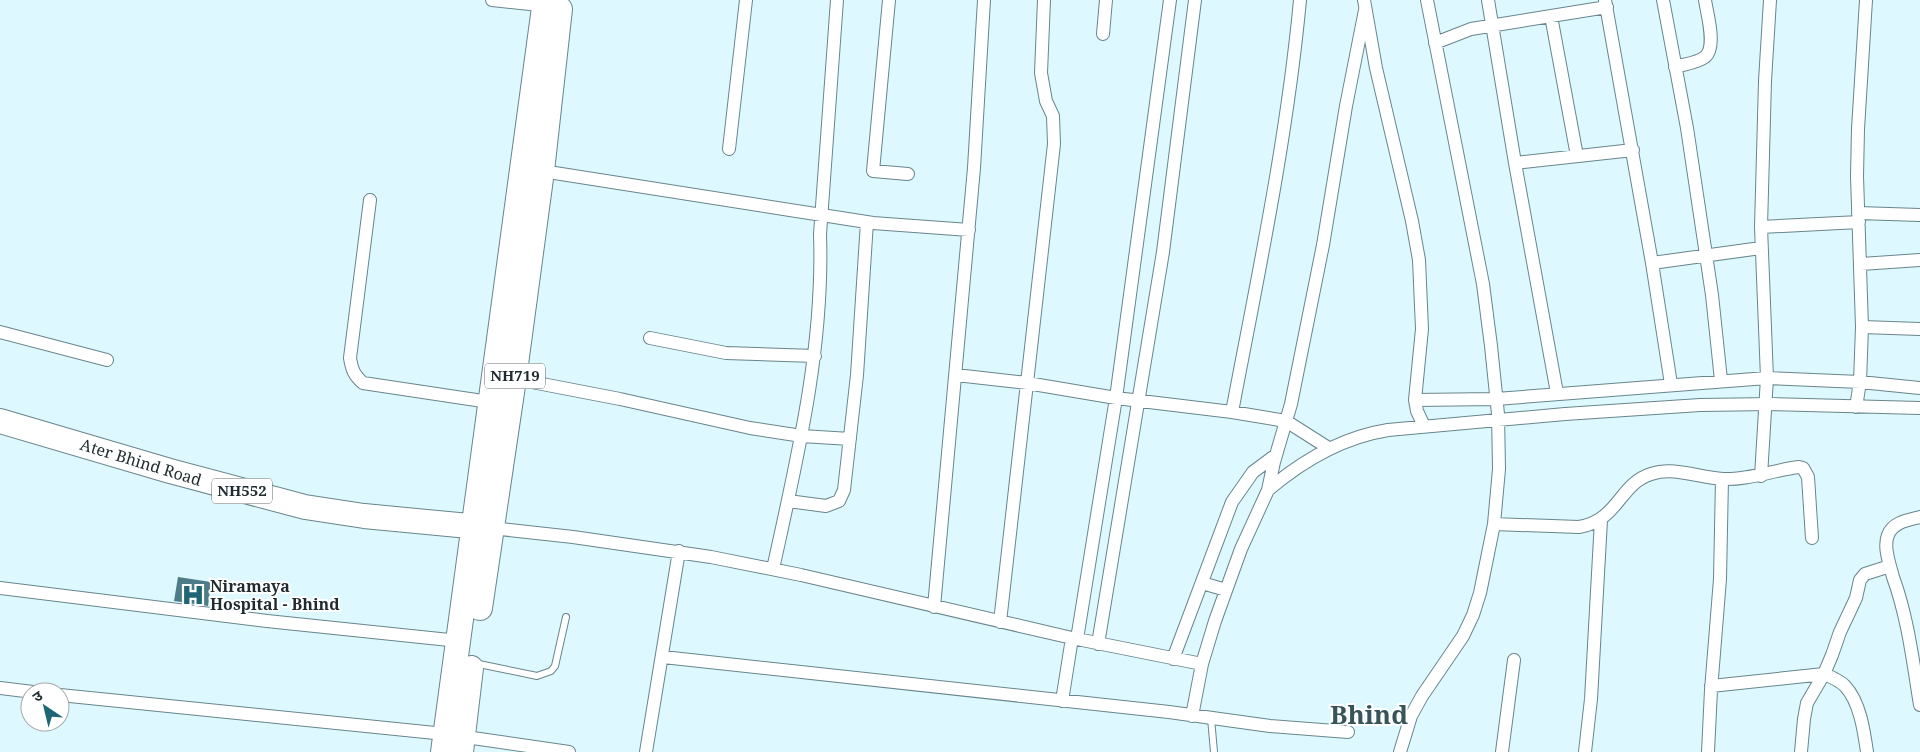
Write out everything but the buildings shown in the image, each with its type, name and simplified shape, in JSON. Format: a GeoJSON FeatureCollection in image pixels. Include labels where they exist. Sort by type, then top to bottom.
{"type":"FeatureCollection","features":[{"type":"Feature","properties":{"kind":"highway","name":"NH719"},"geometry":{"type":"LineString","coordinates":[[505,377],[542,171],[553,3]]}},
{"type":"Feature","properties":{"kind":"highway","name":"NH719"},"geometry":{"type":"LineString","coordinates":[[453,744],[462,655],[505,377],[553,3]]}},
{"type":"Feature","properties":{"kind":"highway","name":"Ater Bhind Road"},"geometry":{"type":"LineString","coordinates":[[0,421],[170,472],[305,507],[364,516],[482,528]]}},
{"type":"Feature","properties":{"kind":"street"},"geometry":{"type":"LineString","coordinates":[[492,0],[553,3]]}},
{"type":"Feature","properties":{"kind":"street"},"geometry":{"type":"LineString","coordinates":[[729,149],[746,0]]}},
{"type":"Feature","properties":{"kind":"street"},"geometry":{"type":"LineString","coordinates":[[773,569],[802,436],[815,356],[821,268],[821,214],[837,0]]}},
{"type":"Feature","properties":{"kind":"street"},"geometry":{"type":"LineString","coordinates":[[889,0],[874,171],[908,174]]}},
{"type":"Feature","properties":{"kind":"street"},"geometry":{"type":"LineString","coordinates":[[934,607],[969,230],[984,0]]}},
{"type":"Feature","properties":{"kind":"street"},"geometry":{"type":"LineString","coordinates":[[1000,622],[1055,130],[1053,116],[1046,101],[1041,73],[1044,0],[1039,0]]}},
{"type":"Feature","properties":{"kind":"street"},"geometry":{"type":"LineString","coordinates":[[1103,34],[1106,0]]}},
{"type":"Feature","properties":{"kind":"street"},"geometry":{"type":"LineString","coordinates":[[1062,701],[1075,639],[1116,398],[1170,0]]}},
{"type":"Feature","properties":{"kind":"street"},"geometry":{"type":"LineString","coordinates":[[1098,644],[1164,252],[1195,0]]}},
{"type":"Feature","properties":{"kind":"street"},"geometry":{"type":"LineString","coordinates":[[1232,412],[1274,193],[1293,66],[1300,0]]}},
{"type":"Feature","properties":{"kind":"street"},"geometry":{"type":"LineString","coordinates":[[1400,752],[1411,716],[1422,696],[1458,644],[1473,615],[1480,593],[1494,524],[1499,469],[1497,410],[1483,284],[1427,0]]}},
{"type":"Feature","properties":{"kind":"street"},"geometry":{"type":"LineString","coordinates":[[1488,0],[1515,162],[1558,393]]}},
{"type":"Feature","properties":{"kind":"street"},"geometry":{"type":"LineString","coordinates":[[1663,0],[1687,128],[1706,255],[1721,380]]}},
{"type":"Feature","properties":{"kind":"street"},"geometry":{"type":"LineString","coordinates":[[1675,67],[1700,60],[1707,56],[1711,41],[1705,0]]}},
{"type":"Feature","properties":{"kind":"street"},"geometry":{"type":"LineString","coordinates":[[1761,476],[1766,382],[1761,227],[1765,81],[1770,0]]}},
{"type":"Feature","properties":{"kind":"street"},"geometry":{"type":"LineString","coordinates":[[1858,396],[1862,327],[1858,129],[1866,0]]}},
{"type":"Feature","properties":{"kind":"street"},"geometry":{"type":"LineString","coordinates":[[1435,43],[1471,29],[1551,16],[1606,3],[1633,150],[1671,384]]}},
{"type":"Feature","properties":{"kind":"street"},"geometry":{"type":"LineString","coordinates":[[1364,5],[1376,68],[1412,221],[1419,260],[1422,329],[1420,415]]}},
{"type":"Feature","properties":{"kind":"street"},"geometry":{"type":"LineString","coordinates":[[1187,661],[1214,621],[1214,587],[1241,549],[1269,484],[1298,372],[1323,244],[1364,5]]}},
{"type":"Feature","properties":{"kind":"street"},"geometry":{"type":"LineString","coordinates":[[1551,16],[1576,156]]}},
{"type":"Feature","properties":{"kind":"street"},"geometry":{"type":"LineString","coordinates":[[1515,162],[1633,150]]}},
{"type":"Feature","properties":{"kind":"street"},"geometry":{"type":"LineString","coordinates":[[542,171],[867,222],[969,230]]}},
{"type":"Feature","properties":{"kind":"street"},"geometry":{"type":"LineString","coordinates":[[370,200],[350,358],[355,376],[363,383],[501,404]]}},
{"type":"Feature","properties":{"kind":"street"},"geometry":{"type":"LineString","coordinates":[[1761,227],[1859,218],[1920,215]]}},
{"type":"Feature","properties":{"kind":"street"},"geometry":{"type":"LineString","coordinates":[[788,501],[826,506],[839,501],[844,490],[858,374],[867,222]]}},
{"type":"Feature","properties":{"kind":"street"},"geometry":{"type":"LineString","coordinates":[[1652,263],[1761,248]]}},
{"type":"Feature","properties":{"kind":"street"},"geometry":{"type":"LineString","coordinates":[[1861,264],[1920,260]]}},
{"type":"Feature","properties":{"kind":"street"},"geometry":{"type":"LineString","coordinates":[[1862,327],[1920,329]]}},
{"type":"Feature","properties":{"kind":"street"},"geometry":{"type":"LineString","coordinates":[[0,332],[107,360]]}},
{"type":"Feature","properties":{"kind":"street"},"geometry":{"type":"LineString","coordinates":[[650,338],[733,354],[815,356]]}},
{"type":"Feature","properties":{"kind":"street"},"geometry":{"type":"LineString","coordinates":[[956,376],[1027,383],[1116,398],[1286,420],[1330,450]]}},
{"type":"Feature","properties":{"kind":"street"},"geometry":{"type":"LineString","coordinates":[[505,377],[620,399],[750,428],[802,436],[850,439]]}},
{"type":"Feature","properties":{"kind":"street"},"geometry":{"type":"LineString","coordinates":[[1420,415],[1497,410],[1558,393],[1593,403],[1671,384],[1721,380],[1766,382],[1858,396],[1893,406],[1920,408]]}},
{"type":"Feature","properties":{"kind":"street"},"geometry":{"type":"LineString","coordinates":[[1269,484],[1330,450],[1372,432],[1420,415],[1593,403],[1700,405],[1764,402],[1858,396],[1920,388]]}},
{"type":"Feature","properties":{"kind":"street"},"geometry":{"type":"LineString","coordinates":[[1188,715],[1187,661],[1214,587],[1232,502],[1253,472],[1275,458]]}},
{"type":"Feature","properties":{"kind":"street"},"geometry":{"type":"LineString","coordinates":[[1494,524],[1579,527],[1588,525],[1601,520],[1641,478],[1663,471],[1686,472],[1722,479],[1761,476],[1803,468],[1808,477],[1812,538]]}},
{"type":"Feature","properties":{"kind":"street"},"geometry":{"type":"LineString","coordinates":[[1708,752],[1721,559],[1722,479]]}},
{"type":"Feature","properties":{"kind":"street"},"geometry":{"type":"LineString","coordinates":[[1920,517],[1899,523],[1889,532],[1886,540],[1890,566],[1906,621],[1920,705]]}},
{"type":"Feature","properties":{"kind":"street"},"geometry":{"type":"LineString","coordinates":[[1586,752],[1594,669],[1601,520]]}},
{"type":"Feature","properties":{"kind":"street"},"geometry":{"type":"LineString","coordinates":[[482,528],[573,537],[679,551],[773,569],[1075,639],[1187,661]]}},
{"type":"Feature","properties":{"kind":"street"},"geometry":{"type":"LineString","coordinates":[[646,752],[679,551]]}},
{"type":"Feature","properties":{"kind":"street"},"geometry":{"type":"LineString","coordinates":[[1801,752],[1807,704],[1824,674],[1840,632],[1856,598],[1860,580],[1865,574],[1890,566]]}},
{"type":"Feature","properties":{"kind":"street"},"geometry":{"type":"LineString","coordinates":[[0,588],[277,622],[462,655]]}},
{"type":"Feature","properties":{"kind":"street"},"geometry":{"type":"LineString","coordinates":[[663,657],[1169,712],[1270,726],[1348,732]]}},
{"type":"Feature","properties":{"kind":"street"},"geometry":{"type":"LineString","coordinates":[[1502,752],[1514,660]]}},
{"type":"Feature","properties":{"kind":"street"},"geometry":{"type":"LineString","coordinates":[[1712,686],[1824,674],[1845,686],[1852,697],[1864,731],[1867,752]]}},
{"type":"Feature","properties":{"kind":"street"},"geometry":{"type":"LineString","coordinates":[[0,688],[20,690]]}},
{"type":"Feature","properties":{"kind":"street"},"geometry":{"type":"LineString","coordinates":[[70,696],[453,744],[570,752]]}},
{"type":"Feature","properties":{"kind":"lane"},"geometry":{"type":"LineString","coordinates":[[462,655],[537,676],[551,671],[555,666],[566,617]]}},
{"type":"Feature","properties":{"kind":"lane"},"geometry":{"type":"LineString","coordinates":[[1211,718],[1214,752]]}},
{"type":"Feature","properties":{"kind":"place","name":"Niramaya Hospital - Bhind"},"geometry":{"type":"Point","coordinates":[193,595]}},
{"type":"Feature","properties":{"kind":"district","name":"Bhind"},"geometry":{"type":"Point","coordinates":[1369,715]}}]}
